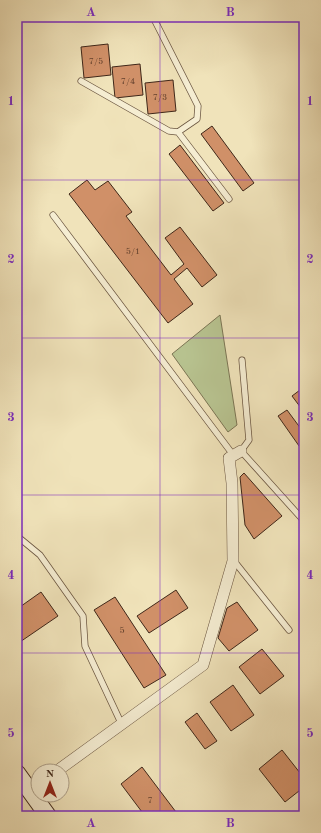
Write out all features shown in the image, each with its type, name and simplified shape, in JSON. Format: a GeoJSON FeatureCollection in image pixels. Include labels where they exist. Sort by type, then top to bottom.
{"type":"FeatureCollection","features":[{"type":"Feature","properties":{"kind":"street"},"geometry":{"type":"LineString","coordinates":[[69,763],[122,726],[203,665],[233,561],[232,483],[229,458],[237,453]]}},
{"type":"Feature","properties":{"kind":"street"},"geometry":{"type":"LineString","coordinates":[[17,759],[30,778]]}},
{"type":"Feature","properties":{"kind":"street"},"geometry":{"type":"LineString","coordinates":[[17,773],[30,783]]}},
{"type":"Feature","properties":{"kind":"street"},"geometry":{"type":"LineString","coordinates":[[43,803],[48,816]]}},
{"type":"Feature","properties":{"kind":"street"},"geometry":{"type":"LineString","coordinates":[[48,803],[59,816]]}},
{"type":"Feature","properties":{"kind":"lane"},"geometry":{"type":"LineString","coordinates":[[80,81],[169,132],[178,132],[197,118],[198,106],[194,96],[153,17]]}},
{"type":"Feature","properties":{"kind":"lane"},"geometry":{"type":"LineString","coordinates":[[178,132],[229,199]]}},
{"type":"Feature","properties":{"kind":"lane"},"geometry":{"type":"LineString","coordinates":[[53,215],[237,453],[304,521]]}},
{"type":"Feature","properties":{"kind":"lane"},"geometry":{"type":"LineString","coordinates":[[237,453],[249,440],[242,360]]}},
{"type":"Feature","properties":{"kind":"lane"},"geometry":{"type":"LineString","coordinates":[[17,536],[40,555],[84,616],[85,646],[122,726]]}},
{"type":"Feature","properties":{"kind":"lane"},"geometry":{"type":"LineString","coordinates":[[233,561],[288,630]]}},
{"type":"Feature","properties":{"kind":"green space"},"geometry":{"type":"Polygon","coordinates":[[[220,315],[237,425],[228,432],[172,354],[220,315]]]}},
{"type":"Feature","properties":{"kind":"building"},"geometry":{"type":"Polygon","coordinates":[[[108,44],[111,75],[84,78],[81,47],[108,44]]]}},
{"type":"Feature","properties":{"kind":"building"},"geometry":{"type":"Polygon","coordinates":[[[140,64],[143,95],[115,98],[112,67],[140,64]]]}},
{"type":"Feature","properties":{"kind":"building"},"geometry":{"type":"Polygon","coordinates":[[[173,80],[176,111],[148,114],[145,83],[173,80]]]}},
{"type":"Feature","properties":{"kind":"building"},"geometry":{"type":"Polygon","coordinates":[[[212,126],[254,183],[243,191],[201,134],[212,126]]]}},
{"type":"Feature","properties":{"kind":"building"},"geometry":{"type":"Polygon","coordinates":[[[180,145],[224,203],[213,211],[169,154],[180,145]]]}},
{"type":"Feature","properties":{"kind":"building"},"geometry":{"type":"Polygon","coordinates":[[[87,180],[95,190],[108,181],[132,212],[126,216],[171,275],[184,264],[165,238],[180,227],[217,275],[202,287],[187,268],[174,279],[193,304],[168,323],[69,194],[87,180]]]}},
{"type":"Feature","properties":{"kind":"building"},"geometry":{"type":"Polygon","coordinates":[[[304,387],[304,412],[292,396],[304,387]]]}},
{"type":"Feature","properties":{"kind":"building"},"geometry":{"type":"Polygon","coordinates":[[[287,410],[304,433],[304,453],[278,416],[287,410]]]}},
{"type":"Feature","properties":{"kind":"building"},"geometry":{"type":"Polygon","coordinates":[[[244,473],[282,516],[254,539],[245,525],[240,477],[244,473]]]}},
{"type":"Feature","properties":{"kind":"building"},"geometry":{"type":"Polygon","coordinates":[[[176,590],[188,608],[149,633],[137,616],[176,590]]]}},
{"type":"Feature","properties":{"kind":"building"},"geometry":{"type":"Polygon","coordinates":[[[41,592],[58,616],[17,644],[17,609],[41,592]]]}},
{"type":"Feature","properties":{"kind":"building"},"geometry":{"type":"Polygon","coordinates":[[[115,597],[166,675],[144,688],[94,610],[115,597]]]}},
{"type":"Feature","properties":{"kind":"building"},"geometry":{"type":"Polygon","coordinates":[[[237,602],[258,630],[229,651],[218,638],[227,608],[237,602]]]}},
{"type":"Feature","properties":{"kind":"building"},"geometry":{"type":"Polygon","coordinates":[[[262,649],[284,676],[260,694],[239,667],[262,649]]]}},
{"type":"Feature","properties":{"kind":"building"},"geometry":{"type":"Polygon","coordinates":[[[233,685],[254,715],[231,731],[210,702],[233,685]]]}},
{"type":"Feature","properties":{"kind":"building"},"geometry":{"type":"Polygon","coordinates":[[[197,713],[217,741],[205,749],[185,722],[197,713]]]}},
{"type":"Feature","properties":{"kind":"building"},"geometry":{"type":"Polygon","coordinates":[[[282,750],[304,778],[304,787],[285,802],[259,769],[282,750]]]}},
{"type":"Feature","properties":{"kind":"building"},"geometry":{"type":"Polygon","coordinates":[[[142,767],[179,816],[145,816],[121,784],[142,767]]]}}]}
